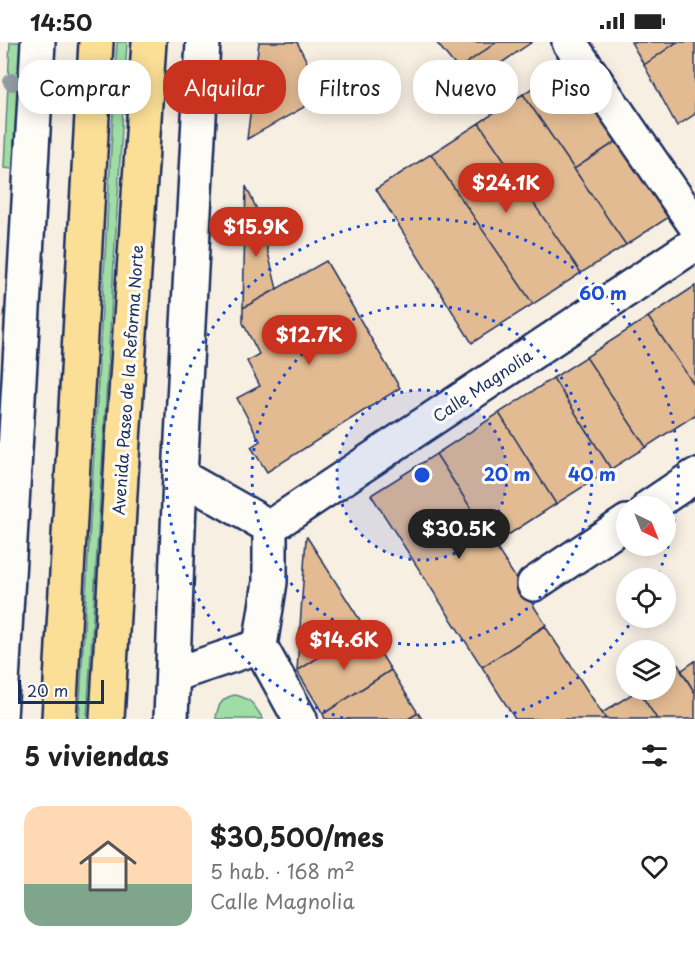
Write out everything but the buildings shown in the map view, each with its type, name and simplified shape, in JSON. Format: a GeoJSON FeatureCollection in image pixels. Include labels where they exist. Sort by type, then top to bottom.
{"type":"FeatureCollection","features":[{"type":"Feature","properties":{"kind":"main road"},"geometry":{"type":"LineString","coordinates":[[59,719],[96,42]]}},
{"type":"Feature","properties":{"kind":"main road","name":"Avenida Paseo de la Reforma Norte"},"geometry":{"type":"LineString","coordinates":[[107,719],[149,42]]}},
{"type":"Feature","properties":{"kind":"street"},"geometry":{"type":"LineString","coordinates":[[0,708],[13,257],[38,42]]}},
{"type":"Feature","properties":{"kind":"street"},"geometry":{"type":"LineString","coordinates":[[171,719],[180,476],[203,42]]}},
{"type":"Feature","properties":{"kind":"street"},"geometry":{"type":"LineString","coordinates":[[569,42],[695,225]]}},
{"type":"Feature","properties":{"kind":"street","name":"Calle Magnolia"},"geometry":{"type":"LineString","coordinates":[[270,527],[695,244]]}},
{"type":"Feature","properties":{"kind":"street"},"geometry":{"type":"LineString","coordinates":[[180,476],[270,527],[270,582],[260,646],[300,719]]}},
{"type":"Feature","properties":{"kind":"street"},"geometry":{"type":"LineString","coordinates":[[665,496],[695,476]]}},
{"type":"Feature","properties":{"kind":"street"},"geometry":{"type":"LineString","coordinates":[[534,584],[616,529]]}},
{"type":"Feature","properties":{"kind":"street"},"geometry":{"type":"LineString","coordinates":[[173,675],[260,646]]}},
{"type":"Feature","properties":{"kind":"green space"},"geometry":{"type":"Polygon","coordinates":[[[10,42],[20,42],[13,169],[4,168],[10,42]]]}},
{"type":"Feature","properties":{"kind":"green space"},"geometry":{"type":"Polygon","coordinates":[[[117,42],[127,42],[126,60],[116,60],[117,42]]]}},
{"type":"Feature","properties":{"kind":"green space"},"geometry":{"type":"Polygon","coordinates":[[[113,114],[123,114],[87,719],[79,719],[113,114]]]}},
{"type":"Feature","properties":{"kind":"green space"},"geometry":{"type":"Polygon","coordinates":[[[235,695],[249,700],[263,719],[216,719],[221,703],[235,695]]]}}]}
